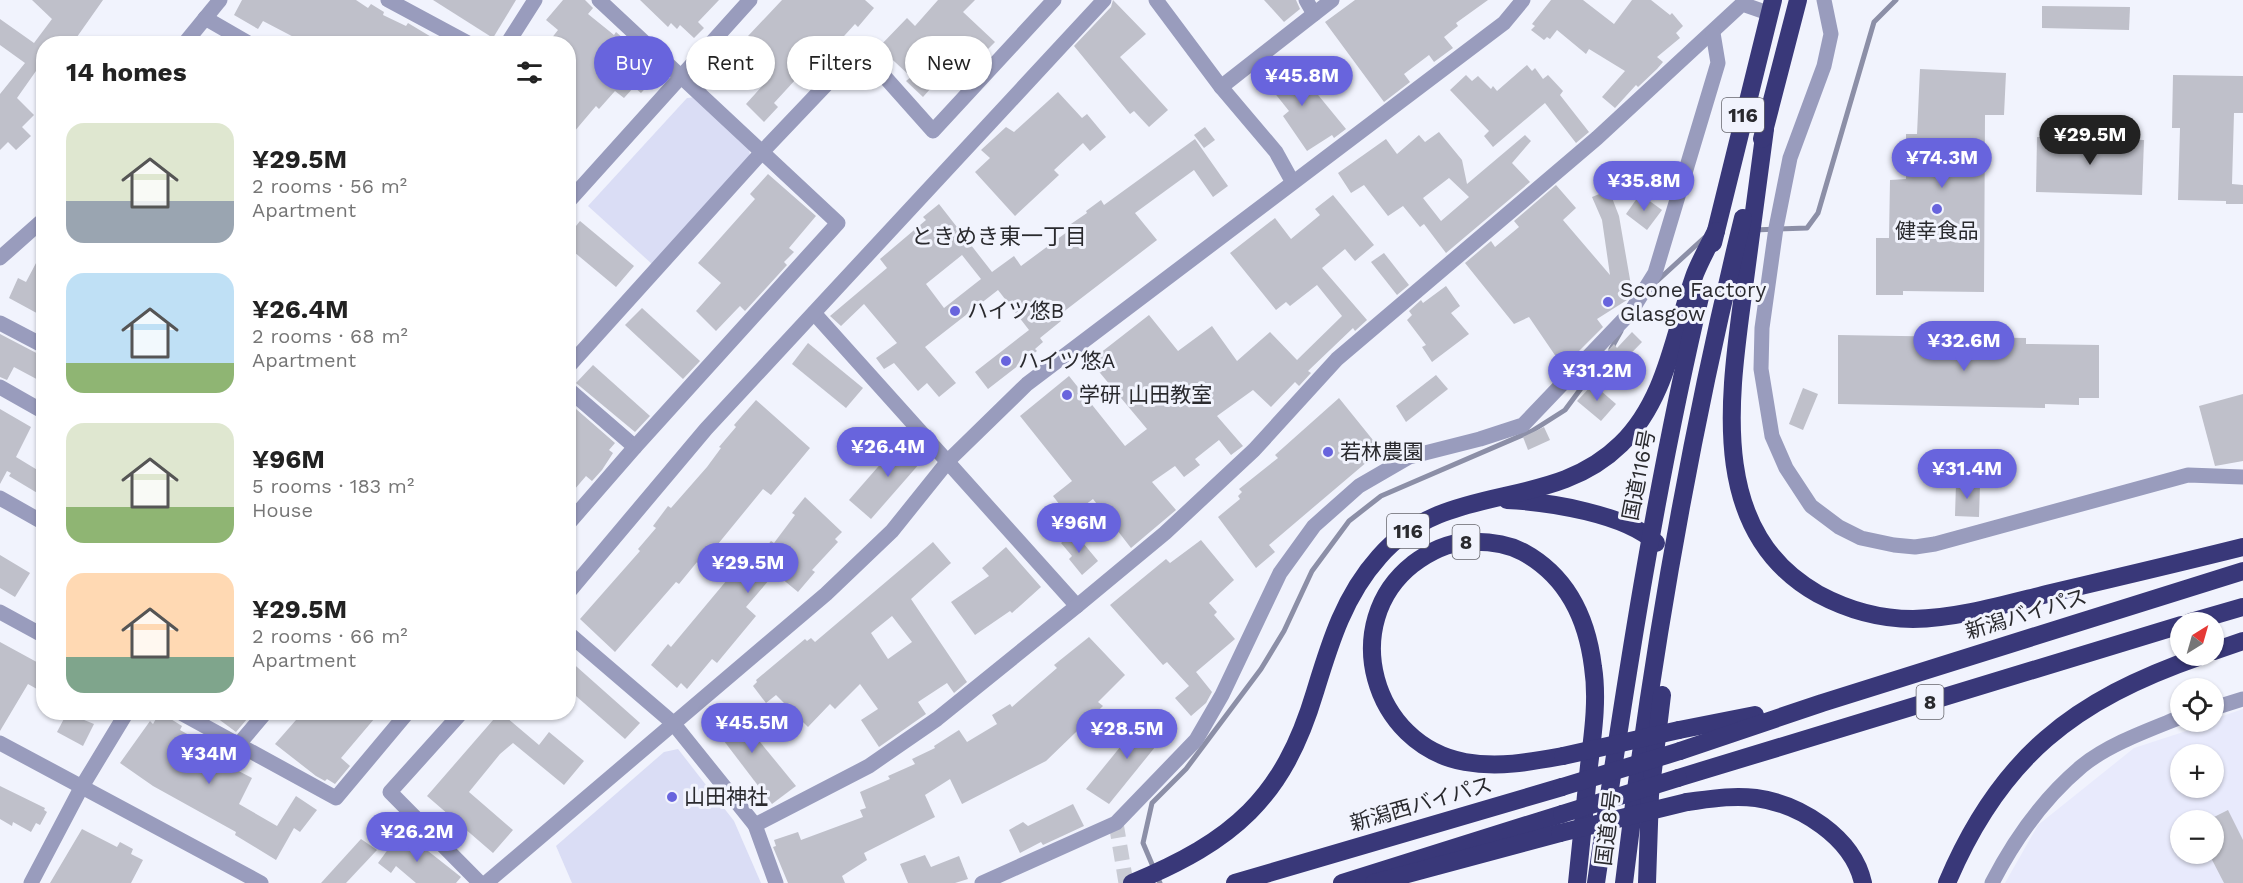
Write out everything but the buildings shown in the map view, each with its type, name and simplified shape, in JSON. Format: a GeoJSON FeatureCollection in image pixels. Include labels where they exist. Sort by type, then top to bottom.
{"type":"FeatureCollection","features":[{"type":"Feature","properties":{"kind":"highway","name":"116"},"geometry":{"type":"LineString","coordinates":[[1647,883],[1650,795],[1663,684],[1667,591],[1671,556],[1698,411],[1798,0]]}},
{"type":"Feature","properties":{"kind":"highway","name":"国道116号"},"geometry":{"type":"LineString","coordinates":[[1615,791],[1650,537],[1679,384],[1770,6]]}},
{"type":"Feature","properties":{"kind":"highway"},"geometry":{"type":"LineString","coordinates":[[1765,129],[1733,372],[1730,429],[1736,480],[1751,519],[1770,555],[1799,583],[1834,603],[1865,613],[1922,618],[1992,608],[2243,548]]}},
{"type":"Feature","properties":{"kind":"highway","name":"116"},"geometry":{"type":"LineString","coordinates":[[1132,883],[1173,866],[1214,842],[1257,805],[1288,762],[1312,703],[1344,606],[1379,556],[1424,519],[1481,500],[1543,488],[1575,476],[1599,462],[1621,444],[1652,401],[1666,369],[1696,273],[1716,231]]}},
{"type":"Feature","properties":{"kind":"highway"},"geometry":{"type":"LineString","coordinates":[[1481,500],[1537,504],[1613,518],[1633,525],[1671,556]]}},
{"type":"Feature","properties":{"kind":"highway","name":"8"},"geometry":{"type":"LineString","coordinates":[[1577,883],[1595,701],[1594,669],[1588,637],[1578,608],[1562,583],[1539,561],[1514,547],[1484,541],[1455,543],[1426,554],[1400,574],[1383,597],[1373,622],[1370,644],[1374,675],[1382,700],[1400,726],[1430,749],[1464,761],[1493,765],[1521,764],[1563,756],[1679,730],[1822,702]]}},
{"type":"Feature","properties":{"kind":"highway","name":"新潟バイパス"},"geometry":{"type":"LineString","coordinates":[[1822,702],[2243,571]]}},
{"type":"Feature","properties":{"kind":"highway","name":"国道8号"},"geometry":{"type":"LineString","coordinates":[[1624,883],[1636,778],[1667,591]]}},
{"type":"Feature","properties":{"kind":"highway"},"geometry":{"type":"LineString","coordinates":[[2224,612],[2243,607]]}},
{"type":"Feature","properties":{"kind":"highway","name":"8"},"geometry":{"type":"LineString","coordinates":[[1615,791],[1678,778],[2170,628]]}},
{"type":"Feature","properties":{"kind":"highway"},"geometry":{"type":"LineString","coordinates":[[2224,648],[2243,641]]}},
{"type":"Feature","properties":{"kind":"highway"},"geometry":{"type":"LineString","coordinates":[[1947,883],[1979,817],[2000,787],[2037,747],[2087,708],[2172,666]]}},
{"type":"Feature","properties":{"kind":"highway","name":"新潟西バイパス"},"geometry":{"type":"LineString","coordinates":[[1234,883],[1680,751],[1822,702]]}},
{"type":"Feature","properties":{"kind":"highway"},"geometry":{"type":"LineString","coordinates":[[1342,883],[1562,814],[1615,791]]}},
{"type":"Feature","properties":{"kind":"highway","name":"国道8号"},"geometry":{"type":"LineString","coordinates":[[1596,883],[1615,791]]}},
{"type":"Feature","properties":{"kind":"highway"},"geometry":{"type":"LineString","coordinates":[[1373,883],[1560,833],[1687,802],[1724,797],[1756,798],[1785,805],[1810,818],[1833,835],[1851,854],[1863,883]]}},
{"type":"Feature","properties":{"kind":"street"},"geometry":{"type":"LineString","coordinates":[[190,36],[220,0]]}},
{"type":"Feature","properties":{"kind":"street"},"geometry":{"type":"LineString","coordinates":[[388,0],[455,36]]}},
{"type":"Feature","properties":{"kind":"street"},"geometry":{"type":"LineString","coordinates":[[512,36],[535,0]]}},
{"type":"Feature","properties":{"kind":"street"},"geometry":{"type":"LineString","coordinates":[[576,193],[750,0]]}},
{"type":"Feature","properties":{"kind":"street"},"geometry":{"type":"LineString","coordinates":[[576,358],[762,152],[860,49],[933,132],[1054,0]]}},
{"type":"Feature","properties":{"kind":"street"},"geometry":{"type":"LineString","coordinates":[[576,583],[706,429],[1104,0]]}},
{"type":"Feature","properties":{"kind":"street"},"geometry":{"type":"LineString","coordinates":[[1156,0],[1221,87],[1276,152],[1292,181]]}},
{"type":"Feature","properties":{"kind":"street"},"geometry":{"type":"LineString","coordinates":[[1306,0],[1314,14]]}},
{"type":"Feature","properties":{"kind":"street"},"geometry":{"type":"LineString","coordinates":[[1221,87],[1332,0]]}},
{"type":"Feature","properties":{"kind":"street"},"geometry":{"type":"LineString","coordinates":[[486,883],[826,594],[884,539],[949,460],[1027,384],[1292,181],[1504,23],[1523,0]]}},
{"type":"Feature","properties":{"kind":"street"},"geometry":{"type":"LineString","coordinates":[[1824,0],[1831,34],[1824,66],[1790,158],[1776,228],[1762,328],[1761,369],[1772,436],[1786,468],[1810,506],[1839,527],[1861,538],[1915,547],[1935,544],[2188,475],[2243,477]]}},
{"type":"Feature","properties":{"kind":"street"},"geometry":{"type":"LineString","coordinates":[[576,515],[634,447],[838,224],[604,1]]}},
{"type":"Feature","properties":{"kind":"street"},"geometry":{"type":"LineString","coordinates":[[755,825],[869,766],[937,719],[1165,533],[1254,450],[1337,359],[1597,138],[1713,33],[1743,2],[1770,6]]}},
{"type":"Feature","properties":{"kind":"street"},"geometry":{"type":"LineString","coordinates":[[205,18],[236,36]]}},
{"type":"Feature","properties":{"kind":"street"},"geometry":{"type":"LineString","coordinates":[[982,883],[1116,824],[1196,740],[1222,695],[1280,573],[1314,526],[1359,486],[1409,457],[1480,439],[1523,425],[1630,313],[1655,273],[1715,74],[1718,63],[1713,33]]}},
{"type":"Feature","properties":{"kind":"street"},"geometry":{"type":"LineString","coordinates":[[0,258],[36,226]]}},
{"type":"Feature","properties":{"kind":"street"},"geometry":{"type":"LineString","coordinates":[[814,313],[949,460],[1077,606]]}},
{"type":"Feature","properties":{"kind":"street"},"geometry":{"type":"LineString","coordinates":[[0,323],[36,342]]}},
{"type":"Feature","properties":{"kind":"street"},"geometry":{"type":"LineString","coordinates":[[0,387],[36,407]]}},
{"type":"Feature","properties":{"kind":"street"},"geometry":{"type":"LineString","coordinates":[[576,396],[634,447]]}},
{"type":"Feature","properties":{"kind":"street"},"geometry":{"type":"LineString","coordinates":[[0,498],[36,518]]}},
{"type":"Feature","properties":{"kind":"street"},"geometry":{"type":"LineString","coordinates":[[0,612],[36,631]]}},
{"type":"Feature","properties":{"kind":"street"},"geometry":{"type":"LineString","coordinates":[[576,640],[674,723],[755,825],[776,883]]}},
{"type":"Feature","properties":{"kind":"street"},"geometry":{"type":"LineString","coordinates":[[2224,705],[2243,699]]}},
{"type":"Feature","properties":{"kind":"street"},"geometry":{"type":"LineString","coordinates":[[31,883],[81,788],[122,720]]}},
{"type":"Feature","properties":{"kind":"street"},"geometry":{"type":"LineString","coordinates":[[193,720],[336,798],[401,720]]}},
{"type":"Feature","properties":{"kind":"street"},"geometry":{"type":"LineString","coordinates":[[238,745],[259,720]]}},
{"type":"Feature","properties":{"kind":"street"},"geometry":{"type":"LineString","coordinates":[[455,720],[390,792],[480,883]]}},
{"type":"Feature","properties":{"kind":"street"},"geometry":{"type":"LineString","coordinates":[[1992,883],[2033,817],[2082,766],[2117,746],[2170,722]]}},
{"type":"Feature","properties":{"kind":"street"},"geometry":{"type":"LineString","coordinates":[[0,743],[261,883]]}},
{"type":"Feature","properties":{"kind":"shaded area"},"geometry":{"type":"Polygon","coordinates":[[[696,97],[749,147],[750,157],[652,264],[588,206],[687,98],[696,97]]]}},
{"type":"Feature","properties":{"kind":"shaded area"},"geometry":{"type":"Polygon","coordinates":[[[2243,709],[2243,883],[2005,883],[2038,825],[2134,748],[2183,732],[2224,732],[2224,716],[2243,709]]]}},
{"type":"Feature","properties":{"kind":"shaded area"},"geometry":{"type":"Polygon","coordinates":[[[678,749],[734,821],[761,883],[572,883],[556,846],[664,752],[678,749]]]}},
{"type":"Feature","properties":{"kind":"waterway"},"geometry":{"type":"LineString","coordinates":[[1753,230],[1807,228],[1818,213],[1874,22],[1896,0]]}},
{"type":"Feature","properties":{"kind":"waterway"},"geometry":{"type":"LineString","coordinates":[[1656,282],[1704,238]]}},
{"type":"Feature","properties":{"kind":"waterway"},"geometry":{"type":"LineString","coordinates":[[1611,349],[1621,331]]}},
{"type":"Feature","properties":{"kind":"waterway"},"geometry":{"type":"LineString","coordinates":[[1160,883],[1143,843],[1152,803],[1186,769],[1261,669],[1284,631],[1312,571],[1349,521],[1381,496],[1532,431],[1565,410],[1605,356]]}},
{"type":"Feature","properties":{"kind":"tunnel"},"geometry":{"type":"LineString","coordinates":[[1116,823],[1126,883]]}},
{"type":"Feature","properties":{"kind":"place","name":"健幸食品"},"geometry":{"type":"Point","coordinates":[1937,209]}},
{"type":"Feature","properties":{"kind":"place","name":"Scone Factory Glasgow"},"geometry":{"type":"Point","coordinates":[1608,302]}},
{"type":"Feature","properties":{"kind":"place","name":"ハイツ悠B"},"geometry":{"type":"Point","coordinates":[955,311]}},
{"type":"Feature","properties":{"kind":"place","name":"ハイツ悠A"},"geometry":{"type":"Point","coordinates":[1006,361]}},
{"type":"Feature","properties":{"kind":"place","name":"学研 山田教室"},"geometry":{"type":"Point","coordinates":[1067,395]}},
{"type":"Feature","properties":{"kind":"place","name":"若林農園"},"geometry":{"type":"Point","coordinates":[1328,452]}},
{"type":"Feature","properties":{"kind":"place","name":"山田神社"},"geometry":{"type":"Point","coordinates":[672,797]}},
{"type":"Feature","properties":{"kind":"district","name":"ときめき東一丁目"},"geometry":{"type":"Point","coordinates":[999,236]}}]}
